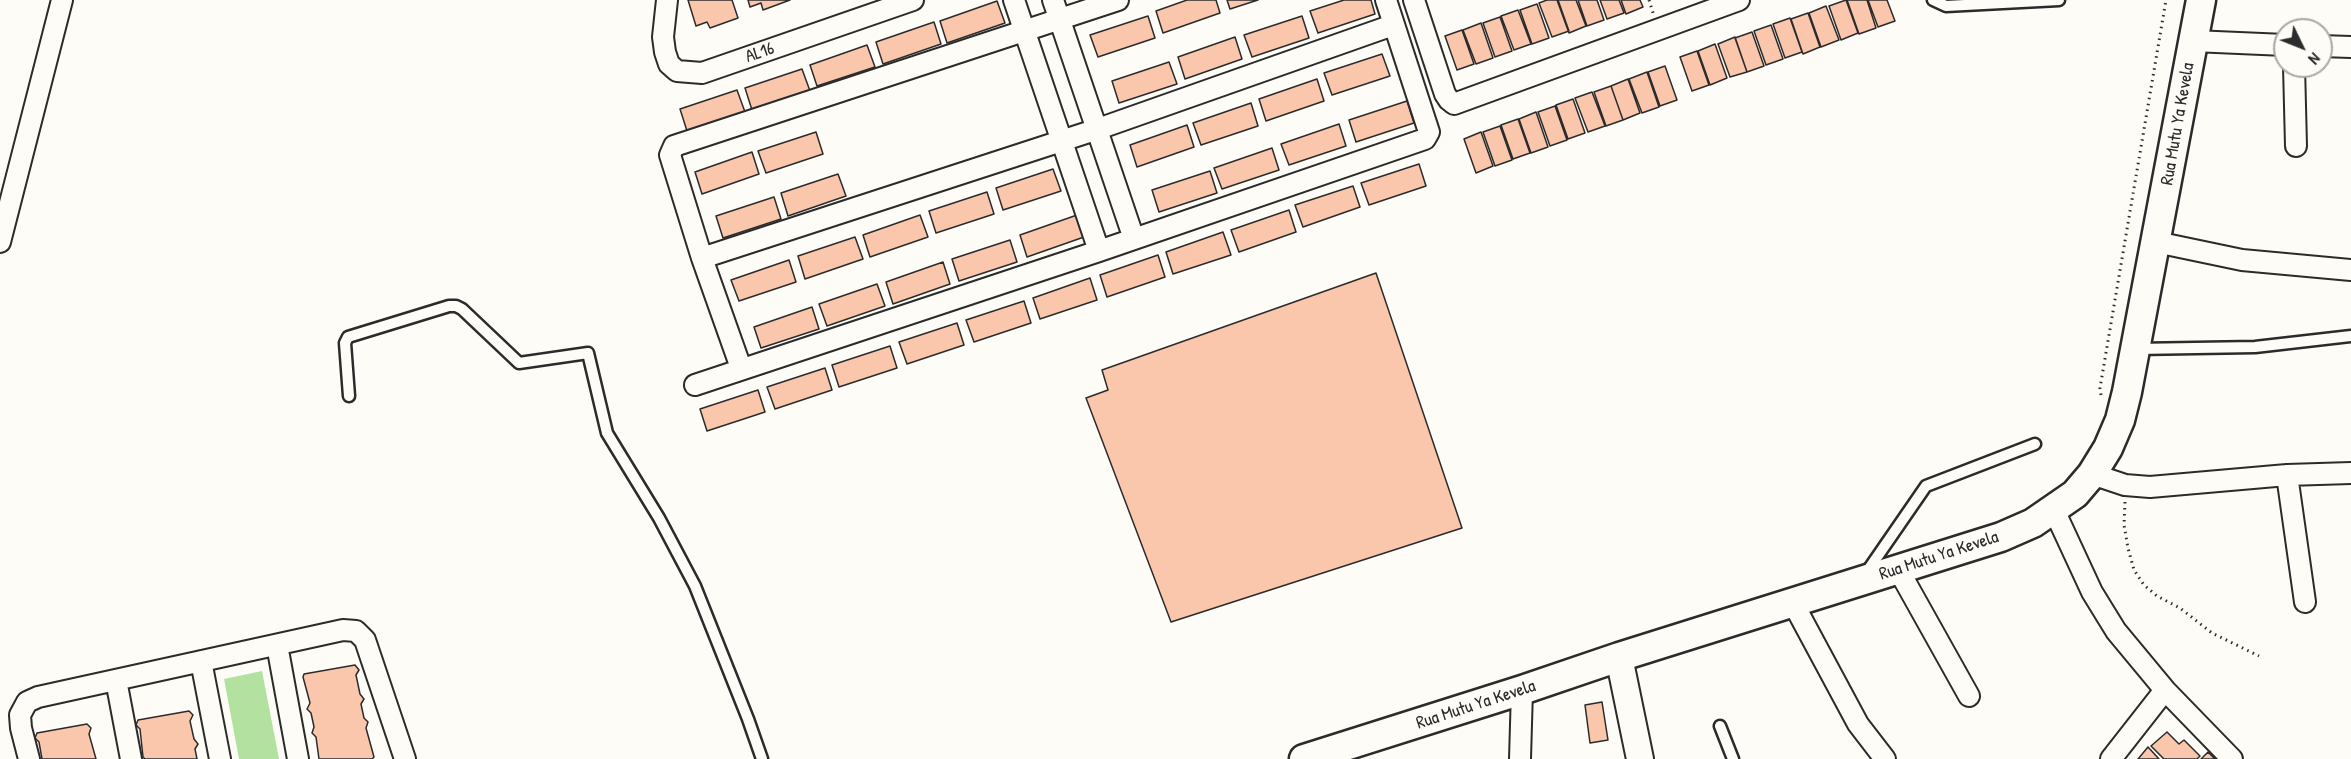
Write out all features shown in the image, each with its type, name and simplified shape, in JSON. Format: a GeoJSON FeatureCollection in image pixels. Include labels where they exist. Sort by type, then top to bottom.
{"type":"FeatureCollection","features":[{"type":"Feature","properties":{"kind":"main road","name":"Rua Mutu Ya Kevela"},"geometry":{"type":"LineString","coordinates":[[1304,759],[2001,537],[2033,523],[2075,494],[2092,474],[2108,448],[2120,420],[2136,350],[2201,0]]}},
{"type":"Feature","properties":{"kind":"street"},"geometry":{"type":"LineString","coordinates":[[0,242],[62,0]]}},
{"type":"Feature","properties":{"kind":"street","name":"AL16"},"geometry":{"type":"LineString","coordinates":[[667,0],[663,37],[669,64],[677,71],[702,73],[913,0]]}},
{"type":"Feature","properties":{"kind":"street"},"geometry":{"type":"LineString","coordinates":[[1014,0],[1099,251]]}},
{"type":"Feature","properties":{"kind":"street"},"geometry":{"type":"LineString","coordinates":[[1053,0],[1134,239]]}},
{"type":"Feature","properties":{"kind":"street"},"geometry":{"type":"LineString","coordinates":[[741,368],[702,258],[670,155],[674,146],[1118,0]]}},
{"type":"Feature","properties":{"kind":"street"},"geometry":{"type":"LineString","coordinates":[[695,385],[1099,251],[1425,139],[1429,132],[1386,0]]}},
{"type":"Feature","properties":{"kind":"street"},"geometry":{"type":"LineString","coordinates":[[1414,0],[1445,94],[1454,104],[1739,0]]}},
{"type":"Feature","properties":{"kind":"street"},"geometry":{"type":"LineString","coordinates":[[702,258],[1063,141],[1393,25]]}},
{"type":"Feature","properties":{"kind":"street"},"geometry":{"type":"LineString","coordinates":[[2193,41],[2273,44]]}},
{"type":"Feature","properties":{"kind":"street"},"geometry":{"type":"LineString","coordinates":[[2333,46],[2351,47]]}},
{"type":"Feature","properties":{"kind":"street"},"geometry":{"type":"LineString","coordinates":[[2294,78],[2296,146]]}},
{"type":"Feature","properties":{"kind":"street"},"geometry":{"type":"LineString","coordinates":[[2156,242],[2242,260],[2351,270]]}},
{"type":"Feature","properties":{"kind":"street"},"geometry":{"type":"LineString","coordinates":[[2092,474],[2125,485],[2150,486],[2287,475],[2351,473]]}},
{"type":"Feature","properties":{"kind":"street"},"geometry":{"type":"LineString","coordinates":[[2287,475],[2305,602]]}},
{"type":"Feature","properties":{"kind":"street"},"geometry":{"type":"LineString","coordinates":[[2054,510],[2092,592],[2116,630],[2165,690],[2232,759]]}},
{"type":"Feature","properties":{"kind":"street"},"geometry":{"type":"LineString","coordinates":[[1899,569],[1969,696]]}},
{"type":"Feature","properties":{"kind":"street"},"geometry":{"type":"LineString","coordinates":[[1793,603],[1858,724],[1885,759]]}},
{"type":"Feature","properties":{"kind":"street"},"geometry":{"type":"LineString","coordinates":[[29,759],[20,715],[27,702],[38,697],[343,630],[356,632],[365,640],[405,759]]}},
{"type":"Feature","properties":{"kind":"street"},"geometry":{"type":"LineString","coordinates":[[277,645],[298,759]]}},
{"type":"Feature","properties":{"kind":"street"},"geometry":{"type":"LineString","coordinates":[[1619,657],[1640,759]]}},
{"type":"Feature","properties":{"kind":"street"},"geometry":{"type":"LineString","coordinates":[[201,661],[220,759]]}},
{"type":"Feature","properties":{"kind":"street"},"geometry":{"type":"LineString","coordinates":[[116,680],[131,759]]}},
{"type":"Feature","properties":{"kind":"street"},"geometry":{"type":"LineString","coordinates":[[1520,759],[1522,690]]}},
{"type":"Feature","properties":{"kind":"street"},"geometry":{"type":"LineString","coordinates":[[2111,759],[2165,690]]}},
{"type":"Feature","properties":{"kind":"lane"},"geometry":{"type":"LineString","coordinates":[[1934,0],[1946,6],[2059,0]]}},
{"type":"Feature","properties":{"kind":"lane"},"geometry":{"type":"LineString","coordinates":[[349,396],[345,343],[348,337],[449,306],[462,309],[519,363],[588,353],[607,433],[659,518],[694,586],[762,759]]}},
{"type":"Feature","properties":{"kind":"lane"},"geometry":{"type":"LineString","coordinates":[[2136,350],[2254,347],[2351,336]]}},
{"type":"Feature","properties":{"kind":"lane"},"geometry":{"type":"LineString","coordinates":[[1860,581],[1926,486],[2035,444]]}},
{"type":"Feature","properties":{"kind":"lane"},"geometry":{"type":"LineString","coordinates":[[1720,726],[1733,759]]}},
{"type":"Feature","properties":{"kind":"path"},"geometry":{"type":"LineString","coordinates":[[2102,398],[2100,388],[2166,0]]}},
{"type":"Feature","properties":{"kind":"path"},"geometry":{"type":"LineString","coordinates":[[2125,485],[2124,525],[2128,548],[2134,570],[2144,585],[2157,596],[2180,608],[2212,633],[2259,656]]}},
{"type":"Feature","properties":{"kind":"green space"},"geometry":{"type":"Polygon","coordinates":[[[262,671],[279,759],[239,759],[224,679],[262,671]]]}},
{"type":"Feature","properties":{"kind":"building"},"geometry":{"type":"Polygon","coordinates":[[[688,0],[732,0],[738,18],[710,28],[707,22],[696,26],[688,0]]]}},
{"type":"Feature","properties":{"kind":"building"},"geometry":{"type":"Polygon","coordinates":[[[748,0],[790,0],[763,10],[761,3],[750,7],[748,0]]]}},
{"type":"Feature","properties":{"kind":"building"},"geometry":{"type":"Polygon","coordinates":[[[1187,0],[1216,0],[1220,13],[1163,33],[1156,11],[1187,0]]]}},
{"type":"Feature","properties":{"kind":"building"},"geometry":{"type":"Polygon","coordinates":[[[1227,0],[1258,0],[1230,9],[1227,0]]]}},
{"type":"Feature","properties":{"kind":"building"},"geometry":{"type":"Polygon","coordinates":[[[1344,0],[1371,0],[1375,14],[1318,33],[1310,11],[1344,0]]]}},
{"type":"Feature","properties":{"kind":"building"},"geometry":{"type":"Polygon","coordinates":[[[1557,0],[1576,0],[1586,26],[1569,33],[1557,0]]]}},
{"type":"Feature","properties":{"kind":"building"},"geometry":{"type":"Polygon","coordinates":[[[1558,0],[1569,31],[1552,37],[1539,3],[1558,0]]]}},
{"type":"Feature","properties":{"kind":"building"},"geometry":{"type":"Polygon","coordinates":[[[1578,0],[1597,0],[1604,20],[1587,26],[1578,0]]]}},
{"type":"Feature","properties":{"kind":"building"},"geometry":{"type":"Polygon","coordinates":[[[1600,0],[1619,0],[1624,13],[1607,19],[1600,0]]]}},
{"type":"Feature","properties":{"kind":"building"},"geometry":{"type":"Polygon","coordinates":[[[1621,0],[1640,0],[1643,7],[1626,14],[1621,0]]]}},
{"type":"Feature","properties":{"kind":"building"},"geometry":{"type":"Polygon","coordinates":[[[1846,0],[1858,33],[1841,40],[1829,6],[1846,0]]]}},
{"type":"Feature","properties":{"kind":"building"},"geometry":{"type":"Polygon","coordinates":[[[1847,0],[1867,0],[1876,28],[1859,34],[1847,0]]]}},
{"type":"Feature","properties":{"kind":"building"},"geometry":{"type":"Polygon","coordinates":[[[1868,0],[1887,0],[1895,21],[1878,27],[1868,0]]]}},
{"type":"Feature","properties":{"kind":"building"},"geometry":{"type":"Polygon","coordinates":[[[997,1],[1005,23],[947,43],[940,21],[997,1]]]}},
{"type":"Feature","properties":{"kind":"building"},"geometry":{"type":"Polygon","coordinates":[[[1537,4],[1549,38],[1532,44],[1520,10],[1537,4]]]}},
{"type":"Feature","properties":{"kind":"building"},"geometry":{"type":"Polygon","coordinates":[[[1826,6],[1839,40],[1821,47],[1809,13],[1826,6]]]}},
{"type":"Feature","properties":{"kind":"building"},"geometry":{"type":"Polygon","coordinates":[[[1518,10],[1531,44],[1514,50],[1501,16],[1518,10]]]}},
{"type":"Feature","properties":{"kind":"building"},"geometry":{"type":"Polygon","coordinates":[[[1808,13],[1820,47],[1803,54],[1791,19],[1808,13]]]}},
{"type":"Feature","properties":{"kind":"building"},"geometry":{"type":"Polygon","coordinates":[[[1148,16],[1155,38],[1098,57],[1090,35],[1148,16]]]}},
{"type":"Feature","properties":{"kind":"building"},"geometry":{"type":"Polygon","coordinates":[[[1302,16],[1309,38],[1252,57],[1244,35],[1302,16]]]}},
{"type":"Feature","properties":{"kind":"building"},"geometry":{"type":"Polygon","coordinates":[[[1500,17],[1512,51],[1495,57],[1483,23],[1500,17]]]}},
{"type":"Feature","properties":{"kind":"building"},"geometry":{"type":"Polygon","coordinates":[[[1790,18],[1802,52],[1785,58],[1773,24],[1790,18]]]}},
{"type":"Feature","properties":{"kind":"building"},"geometry":{"type":"Polygon","coordinates":[[[934,22],[941,44],[883,64],[876,42],[934,22]]]}},
{"type":"Feature","properties":{"kind":"building"},"geometry":{"type":"Polygon","coordinates":[[[1481,23],[1493,58],[1476,64],[1463,30],[1481,23]]]}},
{"type":"Feature","properties":{"kind":"building"},"geometry":{"type":"Polygon","coordinates":[[[1771,25],[1783,59],[1766,65],[1754,31],[1771,25]]]}},
{"type":"Feature","properties":{"kind":"building"},"geometry":{"type":"Polygon","coordinates":[[[1462,30],[1474,64],[1457,70],[1445,36],[1462,30]]]}},
{"type":"Feature","properties":{"kind":"building"},"geometry":{"type":"Polygon","coordinates":[[[1752,32],[1764,66],[1747,72],[1735,38],[1752,32]]]}},
{"type":"Feature","properties":{"kind":"building"},"geometry":{"type":"Polygon","coordinates":[[[1235,37],[1242,59],[1185,79],[1178,57],[1235,37]]]}},
{"type":"Feature","properties":{"kind":"building"},"geometry":{"type":"Polygon","coordinates":[[[1735,37],[1747,72],[1730,77],[1718,44],[1735,37]]]}},
{"type":"Feature","properties":{"kind":"building"},"geometry":{"type":"Polygon","coordinates":[[[1715,44],[1727,78],[1710,85],[1698,51],[1715,44]]]}},
{"type":"Feature","properties":{"kind":"building"},"geometry":{"type":"Polygon","coordinates":[[[867,45],[875,67],[817,86],[810,65],[867,45]]]}},
{"type":"Feature","properties":{"kind":"building"},"geometry":{"type":"Polygon","coordinates":[[[1697,51],[1709,85],[1692,91],[1680,57],[1697,51]]]}},
{"type":"Feature","properties":{"kind":"building"},"geometry":{"type":"Polygon","coordinates":[[[1382,54],[1390,76],[1332,95],[1324,73],[1382,54]]]}},
{"type":"Feature","properties":{"kind":"building"},"geometry":{"type":"Polygon","coordinates":[[[1169,62],[1177,84],[1119,103],[1112,81],[1169,62]]]}},
{"type":"Feature","properties":{"kind":"building"},"geometry":{"type":"Polygon","coordinates":[[[1665,66],[1677,100],[1660,106],[1648,72],[1665,66]]]}},
{"type":"Feature","properties":{"kind":"building"},"geometry":{"type":"Polygon","coordinates":[[[802,69],[810,91],[752,110],[745,88],[802,69]]]}},
{"type":"Feature","properties":{"kind":"building"},"geometry":{"type":"Polygon","coordinates":[[[1647,72],[1659,107],[1642,113],[1629,79],[1647,72]]]}},
{"type":"Feature","properties":{"kind":"building"},"geometry":{"type":"Polygon","coordinates":[[[1317,79],[1324,101],[1266,121],[1259,99],[1317,79]]]}},
{"type":"Feature","properties":{"kind":"building"},"geometry":{"type":"Polygon","coordinates":[[[1628,79],[1640,113],[1623,120],[1611,86],[1628,79]]]}},
{"type":"Feature","properties":{"kind":"building"},"geometry":{"type":"Polygon","coordinates":[[[1611,86],[1623,120],[1606,126],[1594,92],[1611,86]]]}},
{"type":"Feature","properties":{"kind":"building"},"geometry":{"type":"Polygon","coordinates":[[[737,90],[745,112],[687,131],[680,109],[737,90]]]}},
{"type":"Feature","properties":{"kind":"building"},"geometry":{"type":"Polygon","coordinates":[[[1592,92],[1605,126],[1588,132],[1575,98],[1592,92]]]}},
{"type":"Feature","properties":{"kind":"building"},"geometry":{"type":"Polygon","coordinates":[[[1573,99],[1585,133],[1568,139],[1556,105],[1573,99]]]}},
{"type":"Feature","properties":{"kind":"building"},"geometry":{"type":"Polygon","coordinates":[[[1407,101],[1414,123],[1356,142],[1349,120],[1407,101]]]}},
{"type":"Feature","properties":{"kind":"building"},"geometry":{"type":"Polygon","coordinates":[[[1251,103],[1258,126],[1201,145],[1193,123],[1251,103]]]}},
{"type":"Feature","properties":{"kind":"building"},"geometry":{"type":"Polygon","coordinates":[[[1555,106],[1567,140],[1550,146],[1538,112],[1555,106]]]}},
{"type":"Feature","properties":{"kind":"building"},"geometry":{"type":"Polygon","coordinates":[[[1536,112],[1548,147],[1531,153],[1519,119],[1536,112]]]}},
{"type":"Feature","properties":{"kind":"building"},"geometry":{"type":"Polygon","coordinates":[[[1518,119],[1530,153],[1513,159],[1501,125],[1518,119]]]}},
{"type":"Feature","properties":{"kind":"building"},"geometry":{"type":"Polygon","coordinates":[[[1339,124],[1346,146],[1289,165],[1281,144],[1339,124]]]}},
{"type":"Feature","properties":{"kind":"building"},"geometry":{"type":"Polygon","coordinates":[[[1187,125],[1194,147],[1137,167],[1130,145],[1187,125]]]}},
{"type":"Feature","properties":{"kind":"building"},"geometry":{"type":"Polygon","coordinates":[[[1500,126],[1512,160],[1495,166],[1483,132],[1500,126]]]}},
{"type":"Feature","properties":{"kind":"building"},"geometry":{"type":"Polygon","coordinates":[[[816,132],[823,154],[766,173],[758,151],[816,132]]]}},
{"type":"Feature","properties":{"kind":"building"},"geometry":{"type":"Polygon","coordinates":[[[1481,132],[1493,166],[1476,173],[1464,139],[1481,132]]]}},
{"type":"Feature","properties":{"kind":"building"},"geometry":{"type":"Polygon","coordinates":[[[1272,148],[1279,170],[1222,189],[1214,168],[1272,148]]]}},
{"type":"Feature","properties":{"kind":"building"},"geometry":{"type":"Polygon","coordinates":[[[752,152],[759,174],[702,194],[695,172],[752,152]]]}},
{"type":"Feature","properties":{"kind":"building"},"geometry":{"type":"Polygon","coordinates":[[[1419,164],[1426,186],[1369,205],[1361,183],[1419,164]]]}},
{"type":"Feature","properties":{"kind":"building"},"geometry":{"type":"Polygon","coordinates":[[[1053,169],[1061,191],[1003,210],[996,188],[1053,169]]]}},
{"type":"Feature","properties":{"kind":"building"},"geometry":{"type":"Polygon","coordinates":[[[1210,171],[1217,193],[1159,212],[1152,190],[1210,171]]]}},
{"type":"Feature","properties":{"kind":"building"},"geometry":{"type":"Polygon","coordinates":[[[838,174],[846,196],[788,216],[781,193],[838,174]]]}},
{"type":"Feature","properties":{"kind":"building"},"geometry":{"type":"Polygon","coordinates":[[[1353,186],[1360,207],[1303,227],[1295,205],[1353,186]]]}},
{"type":"Feature","properties":{"kind":"building"},"geometry":{"type":"Polygon","coordinates":[[[987,192],[994,214],[936,233],[929,211],[987,192]]]}},
{"type":"Feature","properties":{"kind":"building"},"geometry":{"type":"Polygon","coordinates":[[[774,197],[781,219],[723,238],[716,216],[774,197]]]}},
{"type":"Feature","properties":{"kind":"building"},"geometry":{"type":"Polygon","coordinates":[[[1289,210],[1296,232],[1239,252],[1231,230],[1289,210]]]}},
{"type":"Feature","properties":{"kind":"building"},"geometry":{"type":"Polygon","coordinates":[[[920,215],[928,237],[870,257],[863,235],[920,215]]]}},
{"type":"Feature","properties":{"kind":"building"},"geometry":{"type":"Polygon","coordinates":[[[1077,215],[1084,237],[1027,257],[1020,235],[1077,215]]]}},
{"type":"Feature","properties":{"kind":"building"},"geometry":{"type":"Polygon","coordinates":[[[1223,232],[1231,255],[1173,274],[1166,252],[1223,232]]]}},
{"type":"Feature","properties":{"kind":"building"},"geometry":{"type":"Polygon","coordinates":[[[855,237],[863,259],[805,279],[798,256],[855,237]]]}},
{"type":"Feature","properties":{"kind":"building"},"geometry":{"type":"Polygon","coordinates":[[[1010,240],[1017,262],[959,281],[952,259],[1010,240]]]}},
{"type":"Feature","properties":{"kind":"building"},"geometry":{"type":"Polygon","coordinates":[[[1158,255],[1165,277],[1107,297],[1100,275],[1158,255]]]}},
{"type":"Feature","properties":{"kind":"building"},"geometry":{"type":"Polygon","coordinates":[[[789,260],[796,282],[739,301],[731,280],[789,260]]]}},
{"type":"Feature","properties":{"kind":"building"},"geometry":{"type":"Polygon","coordinates":[[[943,262],[950,284],[893,304],[886,282],[943,262]]]}},
{"type":"Feature","properties":{"kind":"building"},"geometry":{"type":"Polygon","coordinates":[[[1376,273],[1462,528],[1171,622],[1086,398],[1108,390],[1102,370],[1376,273]]]}},
{"type":"Feature","properties":{"kind":"building"},"geometry":{"type":"Polygon","coordinates":[[[1090,278],[1097,300],[1040,319],[1033,298],[1090,278]]]}},
{"type":"Feature","properties":{"kind":"building"},"geometry":{"type":"Polygon","coordinates":[[[877,284],[885,306],[827,326],[819,304],[877,284]]]}},
{"type":"Feature","properties":{"kind":"building"},"geometry":{"type":"Polygon","coordinates":[[[1024,301],[1031,323],[974,342],[966,320],[1024,301]]]}},
{"type":"Feature","properties":{"kind":"building"},"geometry":{"type":"Polygon","coordinates":[[[812,307],[819,329],[761,348],[754,327],[812,307]]]}},
{"type":"Feature","properties":{"kind":"building"},"geometry":{"type":"Polygon","coordinates":[[[957,323],[964,345],[907,364],[899,342],[957,323]]]}},
{"type":"Feature","properties":{"kind":"building"},"geometry":{"type":"Polygon","coordinates":[[[890,346],[897,368],[839,387],[832,365],[890,346]]]}},
{"type":"Feature","properties":{"kind":"building"},"geometry":{"type":"Polygon","coordinates":[[[825,368],[832,390],[775,409],[767,387],[825,368]]]}},
{"type":"Feature","properties":{"kind":"building"},"geometry":{"type":"Polygon","coordinates":[[[758,390],[765,412],[707,431],[700,409],[758,390]]]}},
{"type":"Feature","properties":{"kind":"building"},"geometry":{"type":"Polygon","coordinates":[[[355,665],[359,670],[356,675],[360,694],[364,699],[361,704],[364,718],[368,722],[366,728],[374,757],[372,759],[319,759],[316,737],[312,733],[314,727],[311,713],[307,709],[310,703],[304,674],[355,665]]]}},
{"type":"Feature","properties":{"kind":"building"},"geometry":{"type":"Polygon","coordinates":[[[1602,702],[1608,740],[1590,743],[1585,705],[1602,702]]]}},
{"type":"Feature","properties":{"kind":"building"},"geometry":{"type":"Polygon","coordinates":[[[189,711],[193,715],[190,721],[194,739],[198,744],[195,749],[197,759],[145,759],[140,729],[136,725],[138,720],[189,711]]]}},
{"type":"Feature","properties":{"kind":"building"},"geometry":{"type":"Polygon","coordinates":[[[87,724],[91,728],[89,734],[96,759],[42,759],[39,742],[35,738],[37,733],[87,724]]]}},
{"type":"Feature","properties":{"kind":"building"},"geometry":{"type":"Polygon","coordinates":[[[2167,732],[2179,744],[2184,740],[2200,756],[2197,759],[2164,759],[2151,746],[2167,732]]]}},
{"type":"Feature","properties":{"kind":"building"},"geometry":{"type":"Polygon","coordinates":[[[2148,747],[2159,759],[2138,759],[2148,747]]]}},
{"type":"Feature","properties":{"kind":"building"},"geometry":{"type":"Polygon","coordinates":[[[2208,752],[2215,759],[2201,759],[2208,752]]]}}]}
